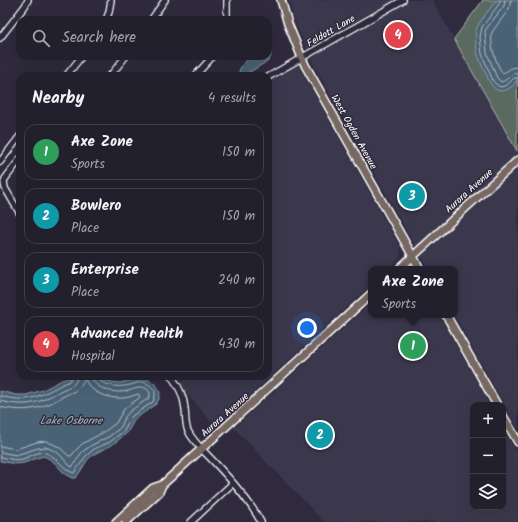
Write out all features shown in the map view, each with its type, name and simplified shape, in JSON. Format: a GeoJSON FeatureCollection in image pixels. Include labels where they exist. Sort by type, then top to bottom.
{"type":"FeatureCollection","features":[{"type":"Feature","properties":{"kind":"main road","name":"West Ogden Avenue"},"geometry":{"type":"LineString","coordinates":[[282,0],[288,24],[302,58],[418,266]]}},
{"type":"Feature","properties":{"kind":"main road","name":"Aurora Avenue"},"geometry":{"type":"LineString","coordinates":[[402,266],[518,160]]}},
{"type":"Feature","properties":{"kind":"main road","name":"Aurora Avenue"},"geometry":{"type":"LineString","coordinates":[[116,522],[153,488],[162,485],[368,297]]}},
{"type":"Feature","properties":{"kind":"main road"},"geometry":{"type":"LineString","coordinates":[[448,318],[495,402]]}},
{"type":"Feature","properties":{"kind":"main road"},"geometry":{"type":"LineString","coordinates":[[506,421],[518,442]]}},
{"type":"Feature","properties":{"kind":"main road","name":"Aurora Avenue"},"geometry":{"type":"LineString","coordinates":[[126,522],[159,492],[162,485]]}},
{"type":"Feature","properties":{"kind":"street"},"geometry":{"type":"LineString","coordinates":[[17,16],[28,0]]}},
{"type":"Feature","properties":{"kind":"street"},"geometry":{"type":"LineString","coordinates":[[108,16],[111,0]]}},
{"type":"Feature","properties":{"kind":"street"},"geometry":{"type":"LineString","coordinates":[[227,0],[227,16]]}},
{"type":"Feature","properties":{"kind":"street","name":"Feldott Lane"},"geometry":{"type":"LineString","coordinates":[[272,75],[403,0]]}},
{"type":"Feature","properties":{"kind":"street"},"geometry":{"type":"LineString","coordinates":[[153,16],[162,1]]}},
{"type":"Feature","properties":{"kind":"street"},"geometry":{"type":"LineString","coordinates":[[0,38],[16,18]]}},
{"type":"Feature","properties":{"kind":"street"},"geometry":{"type":"LineString","coordinates":[[69,72],[79,60]]}},
{"type":"Feature","properties":{"kind":"street"},"geometry":{"type":"LineString","coordinates":[[113,72],[123,60]]}},
{"type":"Feature","properties":{"kind":"street"},"geometry":{"type":"LineString","coordinates":[[198,72],[209,60]]}},
{"type":"Feature","properties":{"kind":"street"},"geometry":{"type":"LineString","coordinates":[[0,162],[16,141]]}},
{"type":"Feature","properties":{"kind":"street"},"geometry":{"type":"LineString","coordinates":[[16,164],[4,182],[6,191],[16,207]]}},
{"type":"Feature","properties":{"kind":"street"},"geometry":{"type":"LineString","coordinates":[[174,380],[183,396],[188,430],[202,449],[245,497],[261,522]]}},
{"type":"Feature","properties":{"kind":"street"},"geometry":{"type":"LineString","coordinates":[[191,522],[233,483]]}},
{"type":"Feature","properties":{"kind":"shaded area"},"geometry":{"type":"Polygon","coordinates":[[[289,0],[432,0],[518,152],[518,429],[506,408],[506,402],[503,402],[456,318],[458,318],[458,266],[426,266],[315,67],[294,20],[289,0]]]}},
{"type":"Feature","properties":{"kind":"shaded area"},"geometry":{"type":"Polygon","coordinates":[[[296,61],[400,247],[401,254],[399,259],[391,266],[368,266],[368,288],[272,376],[272,75],[296,61]]]}},
{"type":"Feature","properties":{"kind":"shaded area"},"geometry":{"type":"Polygon","coordinates":[[[368,306],[368,318],[441,318],[488,402],[470,402],[470,510],[506,510],[506,433],[518,455],[518,522],[324,522],[234,428],[368,306]]]}},
{"type":"Feature","properties":{"kind":"shaded area"},"geometry":{"type":"Polygon","coordinates":[[[184,380],[267,380],[216,427],[179,385],[184,380]]]}},
{"type":"Feature","properties":{"kind":"green space"},"geometry":{"type":"Polygon","coordinates":[[[483,0],[518,0],[517,151],[454,39],[483,0]]]}},
{"type":"Feature","properties":{"kind":"green space"},"geometry":{"type":"Polygon","coordinates":[[[417,337],[422,346],[409,354],[404,345],[417,337]]]}},
{"type":"Feature","properties":{"kind":"water"},"geometry":{"type":"Polygon","coordinates":[[[497,0],[518,0],[518,78],[512,86],[503,91],[499,91],[490,83],[479,57],[476,41],[477,27],[497,0]]]}},
{"type":"Feature","properties":{"kind":"water"},"geometry":{"type":"Polygon","coordinates":[[[247,60],[269,60],[250,72],[239,72],[241,67],[247,60]]]}},
{"type":"Feature","properties":{"kind":"water","name":"Lake Osborne"},"geometry":{"type":"Polygon","coordinates":[[[62,380],[105,380],[120,383],[131,380],[148,380],[155,384],[160,393],[156,404],[135,419],[127,433],[112,445],[88,459],[76,478],[73,478],[64,473],[55,463],[44,456],[24,463],[16,464],[0,461],[0,391],[16,395],[26,395],[43,390],[62,380]]]}},
{"type":"Feature","properties":{"kind":"place","name":"Advanced Health"},"geometry":{"type":"Point","coordinates":[398,35]}},
{"type":"Feature","properties":{"kind":"place","name":"Enterprise"},"geometry":{"type":"Point","coordinates":[412,196]}},
{"type":"Feature","properties":{"kind":"place","name":"Axe Zone"},"geometry":{"type":"Point","coordinates":[413,346]}},
{"type":"Feature","properties":{"kind":"place","name":"Bowlero"},"geometry":{"type":"Point","coordinates":[320,435]}}]}
